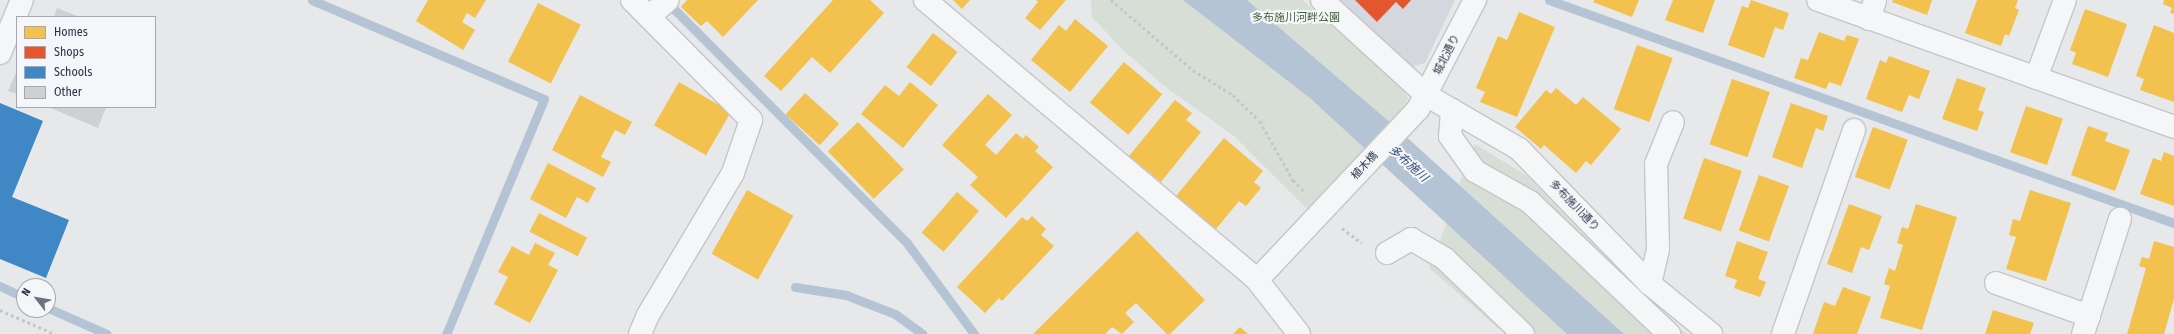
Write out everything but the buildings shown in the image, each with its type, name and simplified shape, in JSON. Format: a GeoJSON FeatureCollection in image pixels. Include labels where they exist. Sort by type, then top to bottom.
{"type":"FeatureCollection","features":[{"type":"Feature","properties":{"kind":"street"},"geometry":{"type":"LineString","coordinates":[[0,53],[22,0]]}},
{"type":"Feature","properties":{"kind":"street"},"geometry":{"type":"LineString","coordinates":[[632,0],[751,120],[733,173],[648,315],[640,334]]}},
{"type":"Feature","properties":{"kind":"street"},"geometry":{"type":"LineString","coordinates":[[649,17],[668,0]]}},
{"type":"Feature","properties":{"kind":"street"},"geometry":{"type":"LineString","coordinates":[[925,0],[1257,280],[1299,334]]}},
{"type":"Feature","properties":{"kind":"street","name":"多布施川通り"},"geometry":{"type":"LineString","coordinates":[[1322,0],[1422,102],[1452,110],[1519,149],[1650,284],[1711,334]]}},
{"type":"Feature","properties":{"kind":"street","name":"城北通り"},"geometry":{"type":"LineString","coordinates":[[1422,102],[1475,0]]}},
{"type":"Feature","properties":{"kind":"street"},"geometry":{"type":"LineString","coordinates":[[1818,0],[1872,9],[2036,78],[2174,127]]}},
{"type":"Feature","properties":{"kind":"street"},"geometry":{"type":"LineString","coordinates":[[2036,78],[2065,0]]}},
{"type":"Feature","properties":{"kind":"street","name":"植木橋"},"geometry":{"type":"LineString","coordinates":[[1257,280],[1324,211],[1422,102]]}},
{"type":"Feature","properties":{"kind":"street"},"geometry":{"type":"LineString","coordinates":[[1452,110],[1450,136],[1475,171],[1530,202],[1669,334]]}},
{"type":"Feature","properties":{"kind":"street"},"geometry":{"type":"LineString","coordinates":[[1650,284],[1658,249],[1656,164],[1673,122]]}},
{"type":"Feature","properties":{"kind":"street"},"geometry":{"type":"LineString","coordinates":[[1783,334],[1854,130]]}},
{"type":"Feature","properties":{"kind":"street"},"geometry":{"type":"LineString","coordinates":[[1996,283],[2086,325],[2120,219]]}},
{"type":"Feature","properties":{"kind":"street"},"geometry":{"type":"LineString","coordinates":[[1387,253],[1411,240],[1445,259],[1523,334]]}},
{"type":"Feature","properties":{"kind":"path"},"geometry":{"type":"LineString","coordinates":[[1111,0],[1193,70],[1233,95],[1260,121],[1293,180],[1324,211]]}},
{"type":"Feature","properties":{"kind":"path"},"geometry":{"type":"LineString","coordinates":[[0,310],[55,334]]}},
{"type":"Feature","properties":{"kind":"shaded area"},"geometry":{"type":"Polygon","coordinates":[[[1336,0],[1455,0],[1425,63],[1412,67],[1336,0]]]}},
{"type":"Feature","properties":{"kind":"green space"},"geometry":{"type":"Polygon","coordinates":[[[1091,0],[1183,0],[1311,99],[1367,148],[1309,211],[1234,136],[1163,85],[1122,49],[1092,17],[1091,0]]]}},
{"type":"Feature","properties":{"kind":"green space","name":"多布施川河畔公園"},"geometry":{"type":"Polygon","coordinates":[[[1247,0],[1302,0],[1396,83],[1409,98],[1392,124],[1247,0]]]}},
{"type":"Feature","properties":{"kind":"green space"},"geometry":{"type":"Polygon","coordinates":[[[1475,144],[1527,176],[1673,326],[1688,334],[1624,334],[1459,184],[1475,144]]]}},
{"type":"Feature","properties":{"kind":"green space"},"geometry":{"type":"Polygon","coordinates":[[[1447,222],[1567,334],[1505,334],[1429,268],[1447,222]]]}},
{"type":"Feature","properties":{"kind":"water","name":"多布施川"},"geometry":{"type":"Polygon","coordinates":[[[1183,0],[1247,0],[1392,124],[1624,334],[1567,334],[1311,99],[1183,0]]]}},
{"type":"Feature","properties":{"kind":"waterway"},"geometry":{"type":"LineString","coordinates":[[312,0],[544,99],[446,334]]}},
{"type":"Feature","properties":{"kind":"waterway"},"geometry":{"type":"LineString","coordinates":[[1549,0],[2174,223]]}},
{"type":"Feature","properties":{"kind":"waterway"},"geometry":{"type":"LineString","coordinates":[[666,1],[907,243],[974,334]]}},
{"type":"Feature","properties":{"kind":"waterway"},"geometry":{"type":"LineString","coordinates":[[0,286],[16,293]]}},
{"type":"Feature","properties":{"kind":"waterway"},"geometry":{"type":"LineString","coordinates":[[795,287],[846,295],[895,314],[923,334]]}},
{"type":"Feature","properties":{"kind":"waterway"},"geometry":{"type":"LineString","coordinates":[[56,312],[107,334]]}}]}
